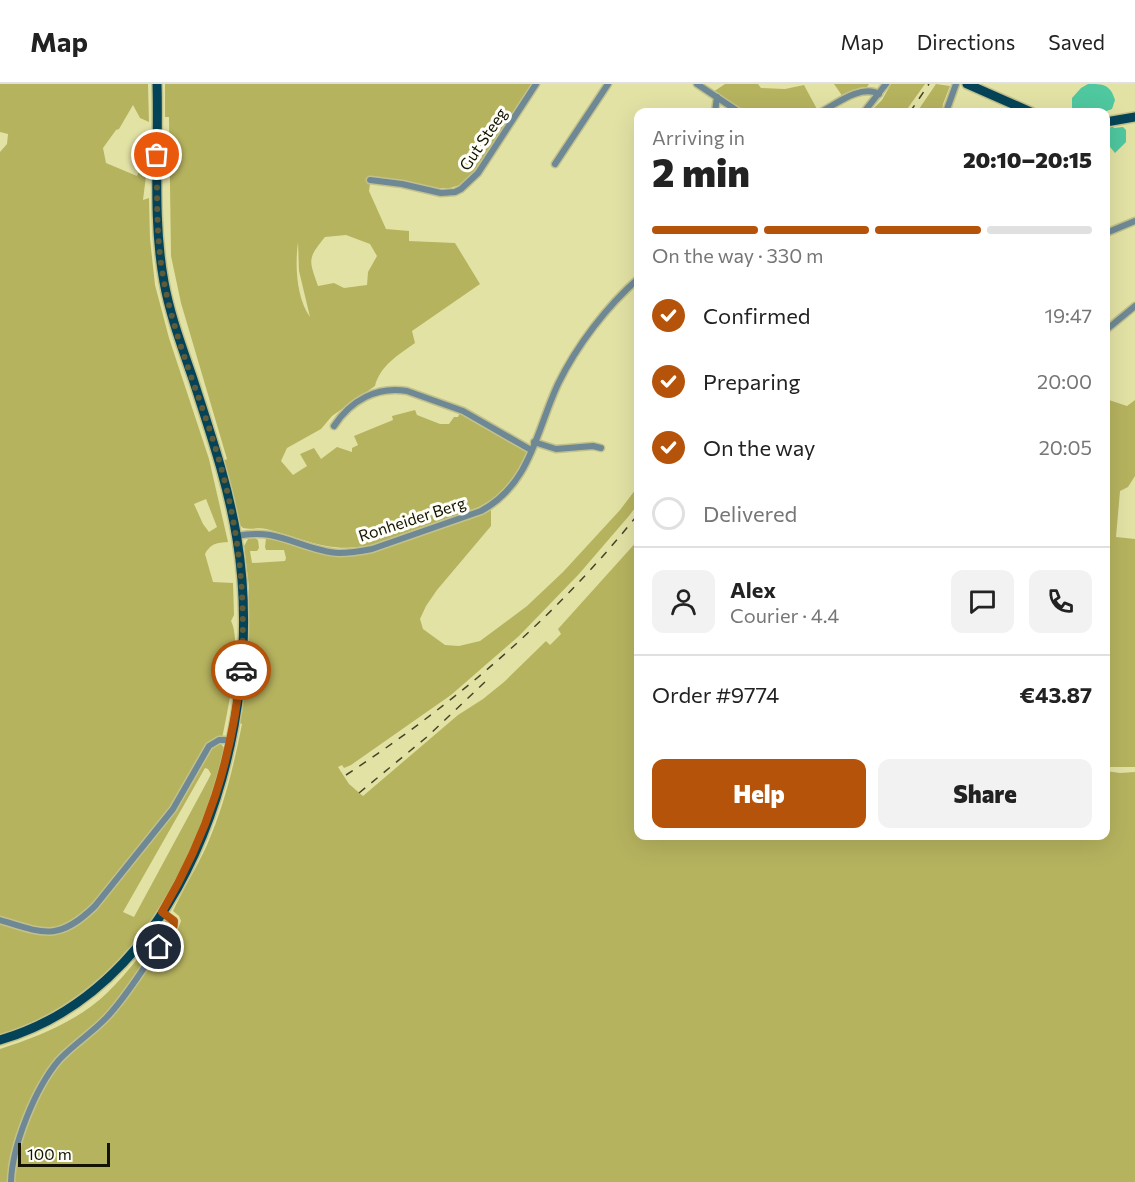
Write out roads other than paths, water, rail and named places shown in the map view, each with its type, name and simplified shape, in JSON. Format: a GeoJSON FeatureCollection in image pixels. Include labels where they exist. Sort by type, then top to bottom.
{"type":"FeatureCollection","features":[{"type":"Feature","properties":{"kind":"main road"},"geometry":{"type":"LineString","coordinates":[[0,1040],[39,1025],[81,1002],[120,968],[142,942],[178,884],[206,824],[232,740],[238,703],[243,630],[242,581],[236,536],[217,453],[178,336],[164,282],[158,224],[157,84]]}},
{"type":"Feature","properties":{"kind":"main road"},"geometry":{"type":"LineString","coordinates":[[967,84],[1022,108]]}},
{"type":"Feature","properties":{"kind":"main road"},"geometry":{"type":"LineString","coordinates":[[1110,121],[1135,117]]}},
{"type":"Feature","properties":{"kind":"street","name":"Gut Steeg"},"geometry":{"type":"LineString","coordinates":[[370,180],[441,193],[461,189],[478,173],[536,84]]}},
{"type":"Feature","properties":{"kind":"street"},"geometry":{"type":"LineString","coordinates":[[555,164],[608,84]]}},
{"type":"Feature","properties":{"kind":"street"},"geometry":{"type":"LineString","coordinates":[[697,84],[733,108]]}},
{"type":"Feature","properties":{"kind":"street"},"geometry":{"type":"LineString","coordinates":[[867,108],[886,84]]}},
{"type":"Feature","properties":{"kind":"street"},"geometry":{"type":"LineString","coordinates":[[947,108],[956,84]]}},
{"type":"Feature","properties":{"kind":"street"},"geometry":{"type":"LineString","coordinates":[[829,108],[860,92],[870,91],[879,94]]}},
{"type":"Feature","properties":{"kind":"street"},"geometry":{"type":"LineString","coordinates":[[715,108],[717,97]]}},
{"type":"Feature","properties":{"kind":"street"},"geometry":{"type":"LineString","coordinates":[[1110,231],[1135,221]]}},
{"type":"Feature","properties":{"kind":"street","name":"Ronheider Berg"},"geometry":{"type":"LineString","coordinates":[[236,536],[260,533],[324,551],[340,553],[372,549],[491,506],[515,484],[527,463],[559,382],[580,347],[613,304],[634,284]]}},
{"type":"Feature","properties":{"kind":"street"},"geometry":{"type":"LineString","coordinates":[[1110,327],[1135,306]]}},
{"type":"Feature","properties":{"kind":"street"},"geometry":{"type":"LineString","coordinates":[[334,426],[341,416],[367,394],[398,389],[407,390],[463,411],[531,450]]}},
{"type":"Feature","properties":{"kind":"street"},"geometry":{"type":"LineString","coordinates":[[534,442],[556,449],[592,446],[601,448]]}},
{"type":"Feature","properties":{"kind":"street"},"geometry":{"type":"LineString","coordinates":[[0,920],[31,930],[54,932],[65,929],[85,916],[173,809],[209,746],[219,740],[232,740]]}},
{"type":"Feature","properties":{"kind":"street"},"geometry":{"type":"LineString","coordinates":[[11,1182],[12,1162],[18,1142],[45,1079],[61,1059],[106,1018],[126,995],[159,947],[171,935],[174,921],[162,912]]}},
{"type":"Feature","properties":{"kind":"railway"},"geometry":{"type":"LineString","coordinates":[[913,108],[929,84]]}},
{"type":"Feature","properties":{"kind":"railway"},"geometry":{"type":"LineString","coordinates":[[346,775],[427,718],[503,656],[574,588],[634,519]]}},
{"type":"Feature","properties":{"kind":"railway"},"geometry":{"type":"LineString","coordinates":[[359,793],[428,736],[487,680]]}}]}
